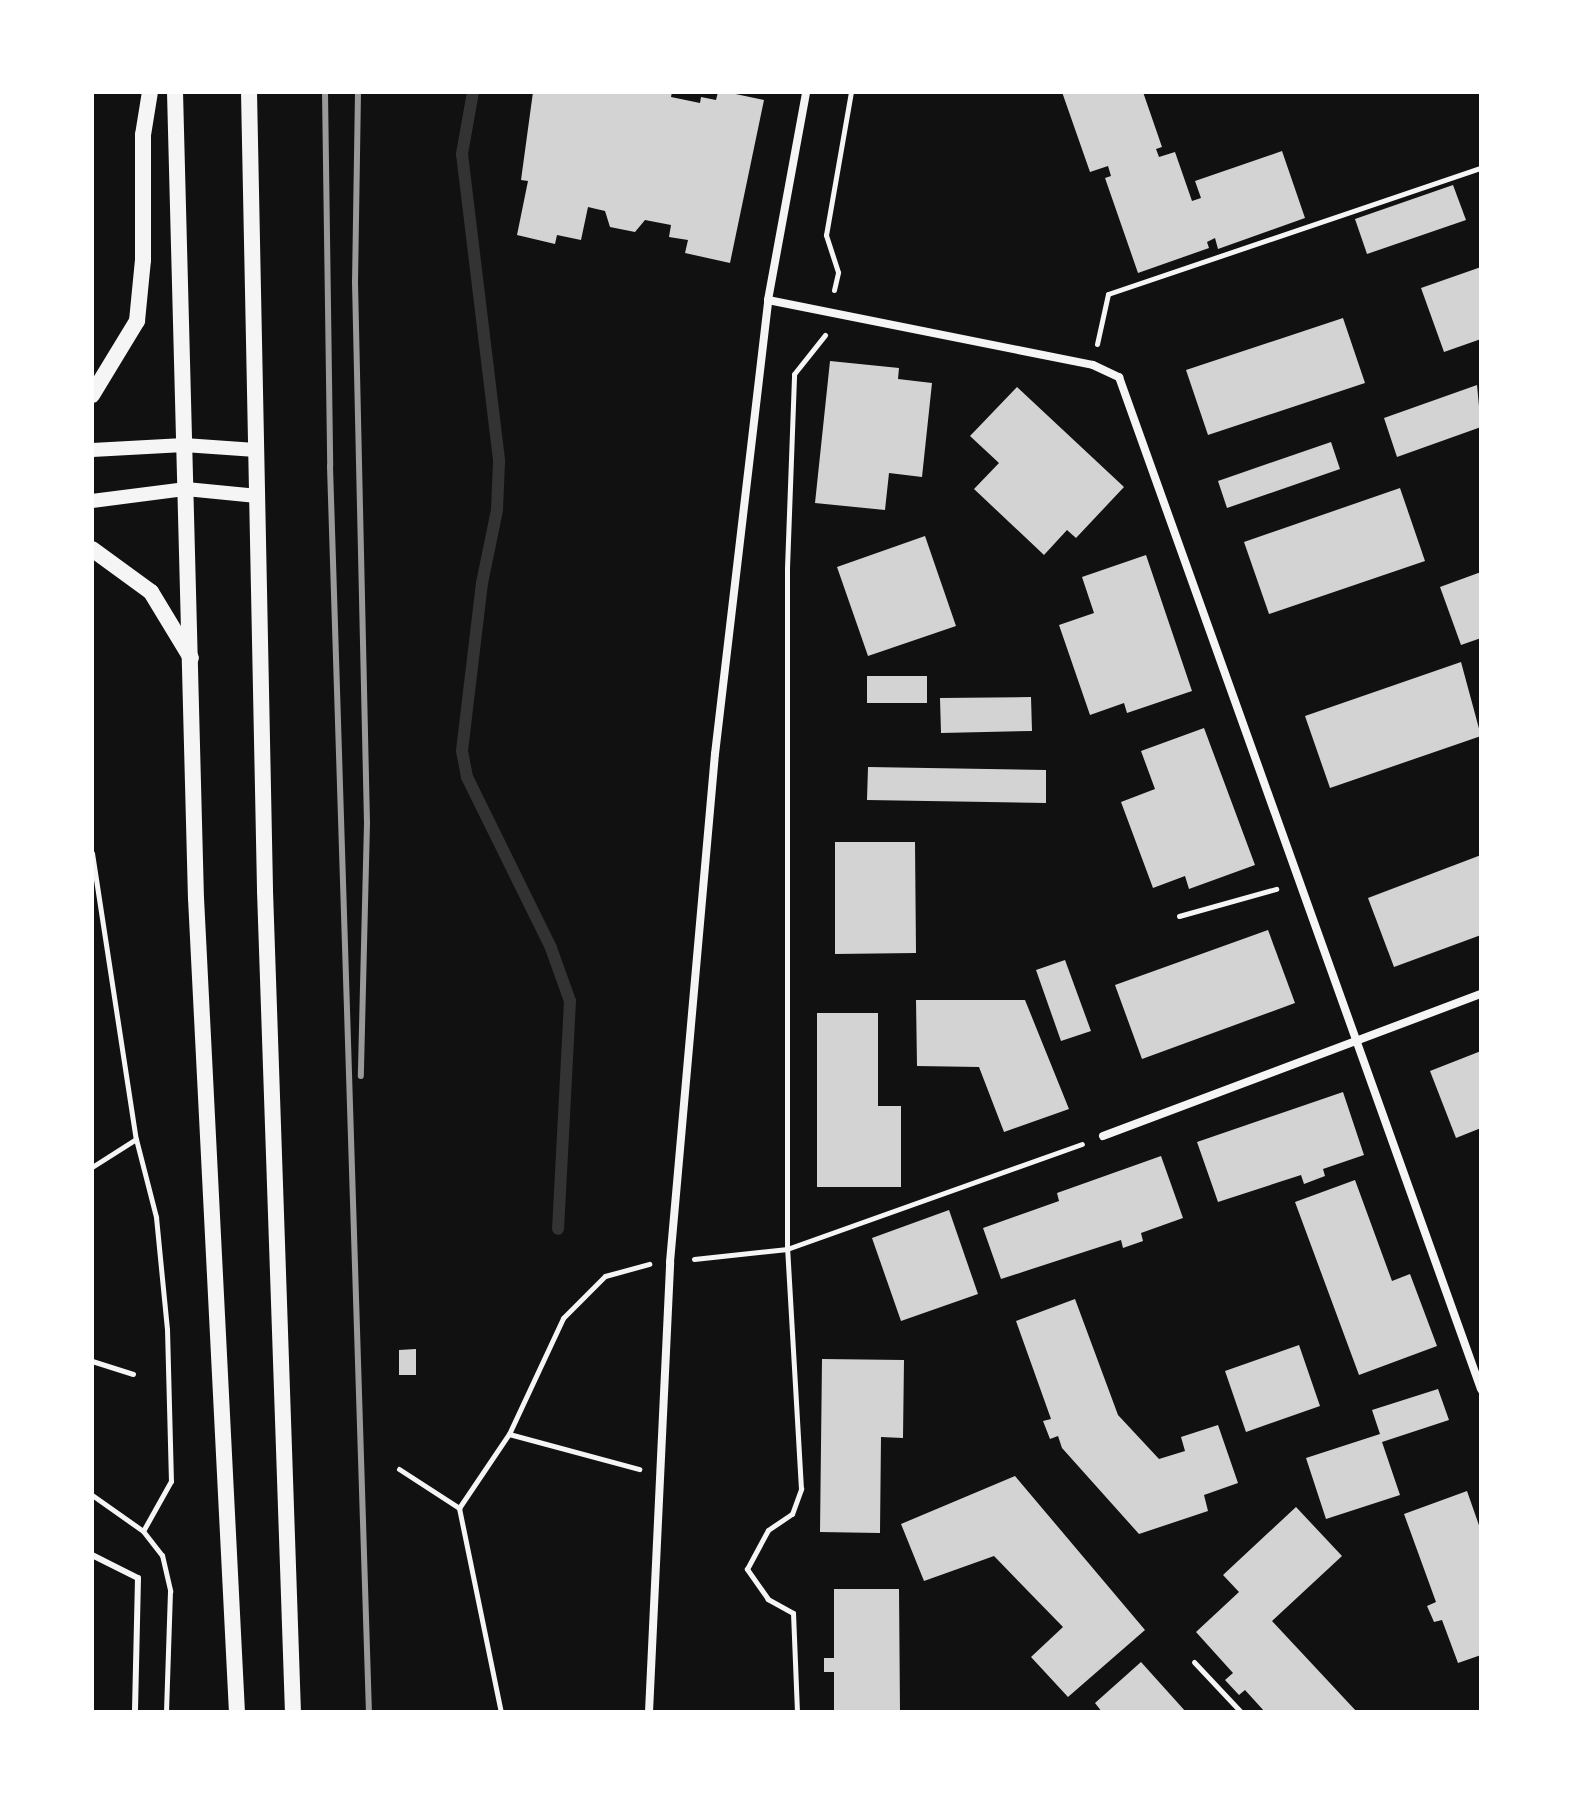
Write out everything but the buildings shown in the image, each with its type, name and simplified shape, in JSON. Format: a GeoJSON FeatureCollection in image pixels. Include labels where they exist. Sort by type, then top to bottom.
{"type":"FeatureCollection","features":[{"type":"Feature","properties":{"kind":"main road"},"geometry":{"type":"LineString","coordinates":[[92,395],[137,321],[143,260],[143,135],[150,92]]}},
{"type":"Feature","properties":{"kind":"main road"},"geometry":{"type":"LineString","coordinates":[[175,92],[196,898],[237,1712]]}},
{"type":"Feature","properties":{"kind":"main road"},"geometry":{"type":"LineString","coordinates":[[249,92],[257,496],[293,1712]]}},
{"type":"Feature","properties":{"kind":"main road"},"geometry":{"type":"LineString","coordinates":[[92,549],[151,592],[191,659]]}},
{"type":"Feature","properties":{"kind":"street"},"geometry":{"type":"LineString","coordinates":[[649,1712],[670,1262],[715,754],[768,300],[806,92]]}},
{"type":"Feature","properties":{"kind":"street"},"geometry":{"type":"LineString","coordinates":[[768,300],[1093,365],[1119,377],[1481,1389]]}},
{"type":"Feature","properties":{"kind":"street"},"geometry":{"type":"LineString","coordinates":[[92,450],[184,445],[256,450]]}},
{"type":"Feature","properties":{"kind":"street"},"geometry":{"type":"LineString","coordinates":[[92,501],[186,489],[257,496]]}},
{"type":"Feature","properties":{"kind":"street"},"geometry":{"type":"LineString","coordinates":[[1103,1136],[1481,994]]}},
{"type":"Feature","properties":{"kind":"lane"},"geometry":{"type":"LineString","coordinates":[[92,1555],[138,1578],[135,1712]]}},
{"type":"Feature","properties":{"kind":"path"},"geometry":{"type":"LineString","coordinates":[[797,1712],[793,1613],[768,1599],[747,1569],[768,1530],[792,1514],[801,1489],[787,1249],[786,669],[791,395],[799,362],[824,338],[830,313],[838,272],[826,235],[851,92]]}},
{"type":"Feature","properties":{"kind":"path"},"geometry":{"type":"LineString","coordinates":[[1093,365],[1108,294],[1481,168]]}},
{"type":"Feature","properties":{"kind":"path"},"geometry":{"type":"LineString","coordinates":[[92,853],[136,1139],[156,1217],[166,1315],[171,1481],[143,1531],[92,1495]]}},
{"type":"Feature","properties":{"kind":"path"},"geometry":{"type":"LineString","coordinates":[[1179,916],[1300,882]]}},
{"type":"Feature","properties":{"kind":"path"},"geometry":{"type":"LineString","coordinates":[[459,1508],[509,1434],[541,1359],[581,1296],[619,1271],[787,1249],[1103,1136]]}},
{"type":"Feature","properties":{"kind":"path"},"geometry":{"type":"LineString","coordinates":[[92,1167],[136,1139]]}},
{"type":"Feature","properties":{"kind":"path"},"geometry":{"type":"LineString","coordinates":[[92,1361],[133,1374]]}},
{"type":"Feature","properties":{"kind":"path"},"geometry":{"type":"LineString","coordinates":[[509,1434],[660,1474]]}},
{"type":"Feature","properties":{"kind":"path"},"geometry":{"type":"LineString","coordinates":[[399,1469],[459,1508],[501,1712]]}},
{"type":"Feature","properties":{"kind":"path"},"geometry":{"type":"LineString","coordinates":[[166,1712],[170,1612]]}},
{"type":"Feature","properties":{"kind":"path"},"geometry":{"type":"LineString","coordinates":[[1194,1662],[1241,1712]]}},
{"type":"Feature","properties":{"kind":"waterway"},"geometry":{"type":"LineString","coordinates":[[473,92],[462,154],[499,462],[497,510],[482,583],[462,751],[467,777],[551,948],[570,1001],[558,1229]]}},
{"type":"Feature","properties":{"kind":"railway"},"geometry":{"type":"LineString","coordinates":[[325,92],[330,466],[369,1712]]}},
{"type":"Feature","properties":{"kind":"railway"},"geometry":{"type":"LineString","coordinates":[[358,92],[355,282],[367,823],[361,1076]]}}]}
